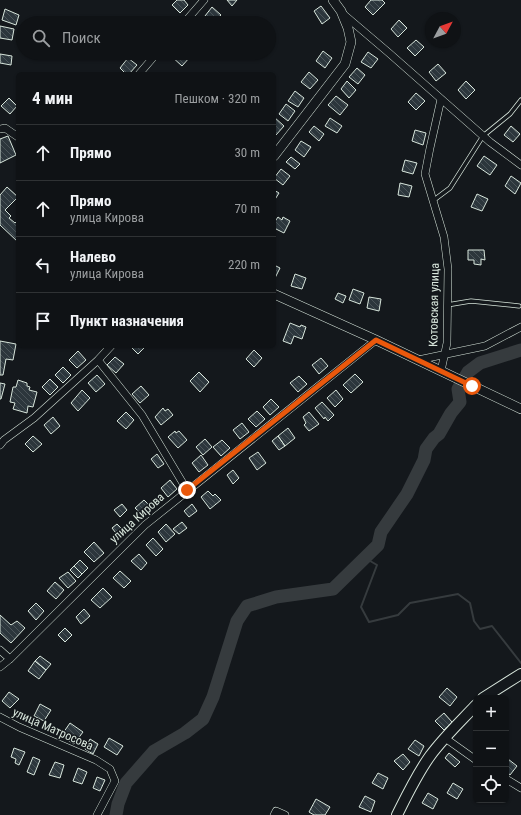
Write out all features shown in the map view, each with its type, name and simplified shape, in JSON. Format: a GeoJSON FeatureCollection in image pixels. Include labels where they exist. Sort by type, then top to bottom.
{"type":"FeatureCollection","features":[{"type":"Feature","properties":{"kind":"main road"},"geometry":{"type":"LineString","coordinates":[[488,695],[519,676]]}},
{"type":"Feature","properties":{"kind":"main road"},"geometry":{"type":"LineString","coordinates":[[397,815],[412,785],[430,756],[473,708]]}},
{"type":"Feature","properties":{"kind":"street"},"geometry":{"type":"LineString","coordinates":[[190,16],[204,0]]}},
{"type":"Feature","properties":{"kind":"street"},"geometry":{"type":"LineString","coordinates":[[276,153],[345,64],[351,42],[348,28],[333,0]]}},
{"type":"Feature","properties":{"kind":"street"},"geometry":{"type":"LineString","coordinates":[[340,11],[490,142],[521,165]]}},
{"type":"Feature","properties":{"kind":"street"},"geometry":{"type":"LineString","coordinates":[[141,72],[152,60]]}},
{"type":"Feature","properties":{"kind":"street","name":"Котовская улица"},"geometry":{"type":"LineString","coordinates":[[441,98],[425,174],[444,236],[448,269],[448,305],[443,372]]}},
{"type":"Feature","properties":{"kind":"street"},"geometry":{"type":"LineString","coordinates":[[0,130],[5,128],[16,136]]}},
{"type":"Feature","properties":{"kind":"street"},"geometry":{"type":"LineString","coordinates":[[276,295],[376,340],[521,410]]}},
{"type":"Feature","properties":{"kind":"street"},"geometry":{"type":"LineString","coordinates":[[418,360],[485,346],[521,327]]}},
{"type":"Feature","properties":{"kind":"street","name":"улица Кирова"},"geometry":{"type":"LineString","coordinates":[[0,667],[10,659],[144,525],[376,340]]}},
{"type":"Feature","properties":{"kind":"street"},"geometry":{"type":"LineString","coordinates":[[0,445],[4,440],[34,418],[109,348]]}},
{"type":"Feature","properties":{"kind":"street"},"geometry":{"type":"LineString","coordinates":[[98,360],[142,415],[187,490]]}},
{"type":"Feature","properties":{"kind":"street"},"geometry":{"type":"LineString","coordinates":[[0,650],[10,659]]}},
{"type":"Feature","properties":{"kind":"street","name":"улица Матросова"},"geometry":{"type":"LineString","coordinates":[[0,717],[19,727],[96,760],[110,769],[115,781],[97,815]]}},
{"type":"Feature","properties":{"kind":"street"},"geometry":{"type":"LineString","coordinates":[[445,738],[473,758]]}},
{"type":"Feature","properties":{"kind":"street"},"geometry":{"type":"LineString","coordinates":[[509,781],[521,788]]}},
{"type":"Feature","properties":{"kind":"street"},"geometry":{"type":"LineString","coordinates":[[274,815],[276,811],[285,815]]}},
{"type":"Feature","properties":{"kind":"lane"},"geometry":{"type":"LineString","coordinates":[[434,200],[450,188],[483,136],[510,114],[521,100]]}},
{"type":"Feature","properties":{"kind":"lane"},"geometry":{"type":"LineString","coordinates":[[448,305],[471,300],[519,306]]}},
{"type":"Feature","properties":{"kind":"building"},"geometry":{"type":"Polygon","coordinates":[[[177,0],[184,0],[188,5],[180,13],[172,5],[177,0]]]}},
{"type":"Feature","properties":{"kind":"building"},"geometry":{"type":"Polygon","coordinates":[[[227,0],[237,0],[232,6],[227,0]]]}},
{"type":"Feature","properties":{"kind":"building"},"geometry":{"type":"Polygon","coordinates":[[[371,0],[382,0],[385,3],[373,15],[365,7],[371,0]]]}},
{"type":"Feature","properties":{"kind":"building"},"geometry":{"type":"Polygon","coordinates":[[[321,6],[330,18],[322,24],[314,11],[321,6]]]}},
{"type":"Feature","properties":{"kind":"building"},"geometry":{"type":"Polygon","coordinates":[[[212,7],[221,15],[220,16],[205,16],[212,7]]]}},
{"type":"Feature","properties":{"kind":"building"},"geometry":{"type":"Polygon","coordinates":[[[5,9],[19,15],[16,16],[16,25],[2,20],[5,9]]]}},
{"type":"Feature","properties":{"kind":"building"},"geometry":{"type":"Polygon","coordinates":[[[399,20],[407,28],[398,37],[391,29],[399,20]]]}},
{"type":"Feature","properties":{"kind":"building"},"geometry":{"type":"Polygon","coordinates":[[[0,26],[14,29],[12,40],[0,38],[0,26]]]}},
{"type":"Feature","properties":{"kind":"building"},"geometry":{"type":"Polygon","coordinates":[[[416,40],[424,47],[415,56],[407,48],[416,40]]]}},
{"type":"Feature","properties":{"kind":"building"},"geometry":{"type":"Polygon","coordinates":[[[323,51],[332,58],[325,68],[316,61],[323,51]]]}},
{"type":"Feature","properties":{"kind":"building"},"geometry":{"type":"Polygon","coordinates":[[[368,52],[378,59],[371,68],[361,62],[368,52]]]}},
{"type":"Feature","properties":{"kind":"building"},"geometry":{"type":"Polygon","coordinates":[[[0,54],[12,56],[11,65],[0,63],[0,54]]]}},
{"type":"Feature","properties":{"kind":"building"},"geometry":{"type":"Polygon","coordinates":[[[126,60],[131,60],[137,65],[131,72],[124,72],[120,68],[126,60]]]}},
{"type":"Feature","properties":{"kind":"building"},"geometry":{"type":"Polygon","coordinates":[[[175,60],[187,60],[182,66],[175,60]]]}},
{"type":"Feature","properties":{"kind":"building"},"geometry":{"type":"Polygon","coordinates":[[[438,64],[446,73],[436,81],[429,72],[438,64]]]}},
{"type":"Feature","properties":{"kind":"building"},"geometry":{"type":"Polygon","coordinates":[[[357,68],[365,75],[358,84],[349,77],[357,68]]]}},
{"type":"Feature","properties":{"kind":"building"},"geometry":{"type":"Polygon","coordinates":[[[309,72],[318,80],[310,89],[301,82],[309,72]]]}},
{"type":"Feature","properties":{"kind":"building"},"geometry":{"type":"Polygon","coordinates":[[[347,81],[356,90],[349,98],[341,89],[347,81]]]}},
{"type":"Feature","properties":{"kind":"building"},"geometry":{"type":"Polygon","coordinates":[[[466,81],[475,90],[466,99],[458,90],[466,81]]]}},
{"type":"Feature","properties":{"kind":"building"},"geometry":{"type":"Polygon","coordinates":[[[295,91],[304,98],[298,107],[288,101],[295,91]]]}},
{"type":"Feature","properties":{"kind":"building"},"geometry":{"type":"Polygon","coordinates":[[[416,93],[425,101],[416,110],[408,102],[416,93]]]}},
{"type":"Feature","properties":{"kind":"building"},"geometry":{"type":"Polygon","coordinates":[[[336,96],[348,105],[340,115],[328,105],[336,96]]]}},
{"type":"Feature","properties":{"kind":"building"},"geometry":{"type":"Polygon","coordinates":[[[9,98],[16,105],[16,107],[10,114],[1,106],[9,98]]]}},
{"type":"Feature","properties":{"kind":"building"},"geometry":{"type":"Polygon","coordinates":[[[286,104],[295,111],[288,121],[279,114],[286,104]]]}},
{"type":"Feature","properties":{"kind":"building"},"geometry":{"type":"Polygon","coordinates":[[[330,118],[342,126],[337,133],[325,126],[330,118]]]}},
{"type":"Feature","properties":{"kind":"building"},"geometry":{"type":"Polygon","coordinates":[[[276,119],[284,126],[276,135],[276,119]]]}},
{"type":"Feature","properties":{"kind":"building"},"geometry":{"type":"Polygon","coordinates":[[[314,126],[324,134],[319,141],[309,132],[314,126]]]}},
{"type":"Feature","properties":{"kind":"building"},"geometry":{"type":"Polygon","coordinates":[[[511,126],[520,134],[513,142],[504,135],[511,126]]]}},
{"type":"Feature","properties":{"kind":"building"},"geometry":{"type":"Polygon","coordinates":[[[415,130],[426,133],[423,145],[412,141],[415,130]]]}},
{"type":"Feature","properties":{"kind":"building"},"geometry":{"type":"Polygon","coordinates":[[[8,136],[16,155],[0,163],[0,139],[8,136]]]}},
{"type":"Feature","properties":{"kind":"building"},"geometry":{"type":"Polygon","coordinates":[[[301,141],[311,147],[304,157],[295,150],[301,141]]]}},
{"type":"Feature","properties":{"kind":"building"},"geometry":{"type":"Polygon","coordinates":[[[484,156],[497,165],[490,175],[477,166],[484,156]]]}},
{"type":"Feature","properties":{"kind":"building"},"geometry":{"type":"Polygon","coordinates":[[[291,157],[300,164],[295,169],[286,162],[291,157]]]}},
{"type":"Feature","properties":{"kind":"building"},"geometry":{"type":"Polygon","coordinates":[[[405,160],[417,163],[413,174],[402,171],[405,160]]]}},
{"type":"Feature","properties":{"kind":"building"},"geometry":{"type":"Polygon","coordinates":[[[281,169],[290,176],[283,185],[276,180],[276,175],[281,169]]]}},
{"type":"Feature","properties":{"kind":"building"},"geometry":{"type":"Polygon","coordinates":[[[511,176],[521,183],[515,194],[505,186],[511,176]]]}},
{"type":"Feature","properties":{"kind":"building"},"geometry":{"type":"Polygon","coordinates":[[[400,183],[412,186],[409,197],[398,195],[400,183]]]}},
{"type":"Feature","properties":{"kind":"building"},"geometry":{"type":"Polygon","coordinates":[[[7,187],[16,195],[16,199],[5,210],[11,216],[9,218],[15,223],[16,222],[16,240],[0,225],[0,195],[7,187]]]}},
{"type":"Feature","properties":{"kind":"building"},"geometry":{"type":"Polygon","coordinates":[[[477,194],[488,199],[482,211],[471,207],[477,194]]]}},
{"type":"Feature","properties":{"kind":"building"},"geometry":{"type":"Polygon","coordinates":[[[278,217],[282,220],[283,217],[290,221],[284,233],[276,229],[276,220],[278,217]]]}},
{"type":"Feature","properties":{"kind":"building"},"geometry":{"type":"Polygon","coordinates":[[[468,250],[484,250],[485,260],[481,259],[481,265],[474,264],[474,260],[468,260],[468,250]]]}},
{"type":"Feature","properties":{"kind":"building"},"geometry":{"type":"Polygon","coordinates":[[[276,266],[280,268],[276,276],[276,266]]]}},
{"type":"Feature","properties":{"kind":"building"},"geometry":{"type":"Polygon","coordinates":[[[295,274],[306,278],[302,289],[291,286],[295,274]]]}},
{"type":"Feature","properties":{"kind":"building"},"geometry":{"type":"Polygon","coordinates":[[[353,289],[364,293],[360,304],[349,300],[353,289]]]}},
{"type":"Feature","properties":{"kind":"building"},"geometry":{"type":"Polygon","coordinates":[[[338,293],[346,296],[343,303],[335,299],[338,293]]]}},
{"type":"Feature","properties":{"kind":"building"},"geometry":{"type":"Polygon","coordinates":[[[369,297],[381,299],[379,311],[367,308],[369,297]]]}},
{"type":"Feature","properties":{"kind":"building"},"geometry":{"type":"Polygon","coordinates":[[[290,323],[300,327],[301,325],[306,327],[302,339],[294,336],[291,344],[283,341],[290,323]]]}},
{"type":"Feature","properties":{"kind":"building"},"geometry":{"type":"Polygon","coordinates":[[[0,341],[16,344],[13,360],[6,359],[3,375],[0,375],[0,341]]]}},
{"type":"Feature","properties":{"kind":"building"},"geometry":{"type":"Polygon","coordinates":[[[132,348],[144,348],[138,354],[132,348]]]}},
{"type":"Feature","properties":{"kind":"building"},"geometry":{"type":"Polygon","coordinates":[[[254,350],[262,358],[254,367],[246,359],[254,350]]]}},
{"type":"Feature","properties":{"kind":"building"},"geometry":{"type":"Polygon","coordinates":[[[78,351],[86,360],[77,368],[69,360],[78,351]]]}},
{"type":"Feature","properties":{"kind":"building"},"geometry":{"type":"Polygon","coordinates":[[[115,357],[124,364],[116,373],[107,365],[115,357]]]}},
{"type":"Feature","properties":{"kind":"building"},"geometry":{"type":"Polygon","coordinates":[[[321,358],[328,366],[319,374],[312,365],[321,358]]]}},
{"type":"Feature","properties":{"kind":"building"},"geometry":{"type":"Polygon","coordinates":[[[63,367],[71,375],[63,383],[55,375],[63,367]]]}},
{"type":"Feature","properties":{"kind":"building"},"geometry":{"type":"Polygon","coordinates":[[[199,372],[209,382],[200,392],[190,381],[199,372]]]}},
{"type":"Feature","properties":{"kind":"building"},"geometry":{"type":"Polygon","coordinates":[[[355,374],[363,382],[351,393],[343,385],[355,374]]]}},
{"type":"Feature","properties":{"kind":"building"},"geometry":{"type":"Polygon","coordinates":[[[97,375],[105,384],[96,392],[88,383],[97,375]]]}},
{"type":"Feature","properties":{"kind":"building"},"geometry":{"type":"Polygon","coordinates":[[[299,376],[307,384],[298,392],[290,383],[299,376]]]}},
{"type":"Feature","properties":{"kind":"building"},"geometry":{"type":"Polygon","coordinates":[[[50,379],[58,387],[50,395],[42,387],[50,379]]]}},
{"type":"Feature","properties":{"kind":"building"},"geometry":{"type":"Polygon","coordinates":[[[18,380],[27,383],[27,386],[30,387],[29,390],[37,392],[33,407],[28,406],[27,413],[13,409],[15,403],[10,402],[13,387],[16,387],[18,380]]]}},
{"type":"Feature","properties":{"kind":"building"},"geometry":{"type":"Polygon","coordinates":[[[0,383],[5,384],[1,399],[0,399],[0,383]]]}},
{"type":"Feature","properties":{"kind":"building"},"geometry":{"type":"Polygon","coordinates":[[[141,386],[149,395],[140,403],[132,394],[141,386]]]}},
{"type":"Feature","properties":{"kind":"building"},"geometry":{"type":"Polygon","coordinates":[[[82,390],[90,398],[78,411],[71,403],[82,390]]]}},
{"type":"Feature","properties":{"kind":"building"},"geometry":{"type":"Polygon","coordinates":[[[336,390],[343,399],[335,407],[327,398],[336,390]]]}},
{"type":"Feature","properties":{"kind":"building"},"geometry":{"type":"Polygon","coordinates":[[[271,399],[279,407],[270,415],[263,407],[271,399]]]}},
{"type":"Feature","properties":{"kind":"building"},"geometry":{"type":"Polygon","coordinates":[[[322,402],[334,415],[328,421],[325,417],[324,419],[315,408],[322,402]]]}},
{"type":"Feature","properties":{"kind":"building"},"geometry":{"type":"Polygon","coordinates":[[[163,408],[165,411],[168,409],[173,415],[161,425],[155,417],[163,408]]]}},
{"type":"Feature","properties":{"kind":"building"},"geometry":{"type":"Polygon","coordinates":[[[257,411],[265,419],[256,427],[248,419],[257,411]]]}},
{"type":"Feature","properties":{"kind":"building"},"geometry":{"type":"Polygon","coordinates":[[[126,412],[134,420],[126,429],[117,421],[126,412]]]}},
{"type":"Feature","properties":{"kind":"building"},"geometry":{"type":"Polygon","coordinates":[[[309,412],[319,424],[309,431],[304,425],[306,423],[303,417],[309,412]]]}},
{"type":"Feature","properties":{"kind":"building"},"geometry":{"type":"Polygon","coordinates":[[[53,417],[60,426],[51,434],[44,425],[53,417]]]}},
{"type":"Feature","properties":{"kind":"building"},"geometry":{"type":"Polygon","coordinates":[[[242,423],[249,432],[240,439],[233,430],[242,423]]]}},
{"type":"Feature","properties":{"kind":"building"},"geometry":{"type":"Polygon","coordinates":[[[288,428],[295,438],[285,446],[278,436],[288,428]]]}},
{"type":"Feature","properties":{"kind":"building"},"geometry":{"type":"Polygon","coordinates":[[[175,431],[176,433],[179,431],[187,440],[178,448],[168,437],[175,431]]]}},
{"type":"Feature","properties":{"kind":"building"},"geometry":{"type":"Polygon","coordinates":[[[33,436],[42,444],[33,452],[25,444],[33,436]]]}},
{"type":"Feature","properties":{"kind":"building"},"geometry":{"type":"Polygon","coordinates":[[[278,436],[285,446],[279,450],[272,441],[278,436]]]}},
{"type":"Feature","properties":{"kind":"building"},"geometry":{"type":"Polygon","coordinates":[[[205,439],[212,447],[203,455],[196,447],[205,439]]]}},
{"type":"Feature","properties":{"kind":"building"},"geometry":{"type":"Polygon","coordinates":[[[222,440],[230,448],[221,456],[213,447],[222,440]]]}},
{"type":"Feature","properties":{"kind":"building"},"geometry":{"type":"Polygon","coordinates":[[[258,452],[266,463],[257,470],[249,458],[258,452]]]}},
{"type":"Feature","properties":{"kind":"building"},"geometry":{"type":"Polygon","coordinates":[[[157,454],[164,464],[158,468],[151,459],[157,454]]]}},
{"type":"Feature","properties":{"kind":"building"},"geometry":{"type":"Polygon","coordinates":[[[201,455],[208,465],[199,472],[192,463],[201,455]]]}},
{"type":"Feature","properties":{"kind":"building"},"geometry":{"type":"Polygon","coordinates":[[[233,470],[239,478],[233,484],[227,475],[233,470]]]}},
{"type":"Feature","properties":{"kind":"building"},"geometry":{"type":"Polygon","coordinates":[[[170,480],[177,489],[168,497],[161,488],[170,480]]]}},
{"type":"Feature","properties":{"kind":"building"},"geometry":{"type":"Polygon","coordinates":[[[208,491],[213,496],[215,494],[221,500],[210,509],[201,497],[208,491]]]}},
{"type":"Feature","properties":{"kind":"building"},"geometry":{"type":"Polygon","coordinates":[[[144,500],[152,508],[143,516],[135,508],[144,500]]]}},
{"type":"Feature","properties":{"kind":"building"},"geometry":{"type":"Polygon","coordinates":[[[122,504],[127,510],[120,517],[114,510],[122,504]]]}},
{"type":"Feature","properties":{"kind":"building"},"geometry":{"type":"Polygon","coordinates":[[[192,504],[197,511],[189,517],[184,511],[192,504]]]}},
{"type":"Feature","properties":{"kind":"building"},"geometry":{"type":"Polygon","coordinates":[[[182,522],[187,528],[179,534],[173,529],[182,522]]]}},
{"type":"Feature","properties":{"kind":"building"},"geometry":{"type":"Polygon","coordinates":[[[117,524],[125,532],[119,537],[112,528],[117,524]]]}},
{"type":"Feature","properties":{"kind":"building"},"geometry":{"type":"Polygon","coordinates":[[[166,524],[175,534],[166,542],[158,532],[166,524]]]}},
{"type":"Feature","properties":{"kind":"building"},"geometry":{"type":"Polygon","coordinates":[[[153,538],[163,549],[156,556],[146,545],[153,538]]]}},
{"type":"Feature","properties":{"kind":"building"},"geometry":{"type":"Polygon","coordinates":[[[94,542],[104,553],[94,562],[84,552],[94,542]]]}},
{"type":"Feature","properties":{"kind":"building"},"geometry":{"type":"Polygon","coordinates":[[[139,554],[147,563],[141,570],[131,561],[139,554]]]}},
{"type":"Feature","properties":{"kind":"building"},"geometry":{"type":"Polygon","coordinates":[[[80,560],[88,568],[82,574],[74,566],[80,560]]]}},
{"type":"Feature","properties":{"kind":"building"},"geometry":{"type":"Polygon","coordinates":[[[74,566],[82,574],[78,578],[70,570],[74,566]]]}},
{"type":"Feature","properties":{"kind":"building"},"geometry":{"type":"Polygon","coordinates":[[[120,571],[131,581],[124,588],[113,578],[120,571]]]}},
{"type":"Feature","properties":{"kind":"building"},"geometry":{"type":"Polygon","coordinates":[[[68,572],[76,581],[68,588],[59,578],[68,572]]]}},
{"type":"Feature","properties":{"kind":"building"},"geometry":{"type":"Polygon","coordinates":[[[55,582],[64,590],[56,599],[47,591],[55,582]]]}},
{"type":"Feature","properties":{"kind":"building"},"geometry":{"type":"Polygon","coordinates":[[[103,588],[112,597],[100,608],[91,600],[103,588]]]}},
{"type":"Feature","properties":{"kind":"building"},"geometry":{"type":"Polygon","coordinates":[[[36,603],[44,611],[36,620],[28,611],[36,603]]]}},
{"type":"Feature","properties":{"kind":"building"},"geometry":{"type":"Polygon","coordinates":[[[84,609],[90,616],[81,624],[76,617],[84,609]]]}},
{"type":"Feature","properties":{"kind":"building"},"geometry":{"type":"Polygon","coordinates":[[[0,615],[11,625],[17,621],[25,628],[11,643],[0,633],[0,615]]]}},
{"type":"Feature","properties":{"kind":"building"},"geometry":{"type":"Polygon","coordinates":[[[65,628],[72,635],[65,642],[58,635],[65,628]]]}},
{"type":"Feature","properties":{"kind":"building"},"geometry":{"type":"Polygon","coordinates":[[[40,656],[51,664],[46,670],[35,661],[40,656]]]}},
{"type":"Feature","properties":{"kind":"building"},"geometry":{"type":"Polygon","coordinates":[[[35,661],[46,670],[39,679],[28,671],[35,661]]]}},
{"type":"Feature","properties":{"kind":"building"},"geometry":{"type":"Polygon","coordinates":[[[447,688],[457,697],[450,706],[439,697],[447,688]]]}},
{"type":"Feature","properties":{"kind":"building"},"geometry":{"type":"Polygon","coordinates":[[[9,692],[19,699],[10,708],[2,701],[9,692]]]}},
{"type":"Feature","properties":{"kind":"building"},"geometry":{"type":"Polygon","coordinates":[[[40,704],[51,710],[44,721],[34,716],[40,704]]]}},
{"type":"Feature","properties":{"kind":"building"},"geometry":{"type":"Polygon","coordinates":[[[444,713],[452,722],[444,730],[435,721],[444,713]]]}},
{"type":"Feature","properties":{"kind":"building"},"geometry":{"type":"Polygon","coordinates":[[[70,723],[83,732],[74,744],[61,736],[70,723]]]}},
{"type":"Feature","properties":{"kind":"building"},"geometry":{"type":"Polygon","coordinates":[[[109,738],[123,746],[117,755],[104,747],[109,738]]]}},
{"type":"Feature","properties":{"kind":"building"},"geometry":{"type":"Polygon","coordinates":[[[90,739],[98,744],[93,754],[85,749],[90,739]]]}},
{"type":"Feature","properties":{"kind":"building"},"geometry":{"type":"Polygon","coordinates":[[[415,740],[424,746],[419,756],[408,749],[415,740]]]}},
{"type":"Feature","properties":{"kind":"building"},"geometry":{"type":"Polygon","coordinates":[[[14,748],[25,752],[19,765],[15,763],[16,759],[11,757],[14,748]]]}},
{"type":"Feature","properties":{"kind":"building"},"geometry":{"type":"Polygon","coordinates":[[[449,753],[460,762],[455,767],[445,758],[449,753]]]}},
{"type":"Feature","properties":{"kind":"building"},"geometry":{"type":"Polygon","coordinates":[[[403,754],[410,762],[403,770],[394,761],[403,754]]]}},
{"type":"Feature","properties":{"kind":"building"},"geometry":{"type":"Polygon","coordinates":[[[33,757],[40,760],[34,775],[27,772],[33,757]]]}},
{"type":"Feature","properties":{"kind":"building"},"geometry":{"type":"Polygon","coordinates":[[[509,760],[517,766],[510,775],[509,774],[509,760]]]}},
{"type":"Feature","properties":{"kind":"building"},"geometry":{"type":"Polygon","coordinates":[[[55,762],[64,765],[60,778],[49,775],[55,762]]]}},
{"type":"Feature","properties":{"kind":"building"},"geometry":{"type":"Polygon","coordinates":[[[78,768],[87,772],[82,784],[73,781],[78,768]]]}},
{"type":"Feature","properties":{"kind":"building"},"geometry":{"type":"Polygon","coordinates":[[[378,773],[388,778],[383,789],[372,783],[378,773]]]}},
{"type":"Feature","properties":{"kind":"building"},"geometry":{"type":"Polygon","coordinates":[[[97,777],[105,780],[100,791],[93,788],[97,777]]]}},
{"type":"Feature","properties":{"kind":"building"},"geometry":{"type":"Polygon","coordinates":[[[453,783],[463,789],[457,799],[447,793],[453,783]]]}},
{"type":"Feature","properties":{"kind":"building"},"geometry":{"type":"Polygon","coordinates":[[[428,793],[438,799],[433,809],[422,803],[428,793]]]}},
{"type":"Feature","properties":{"kind":"building"},"geometry":{"type":"Polygon","coordinates":[[[365,796],[375,801],[371,812],[359,807],[365,796]]]}},
{"type":"Feature","properties":{"kind":"building"},"geometry":{"type":"Polygon","coordinates":[[[316,799],[330,807],[325,815],[314,815],[309,812],[316,799]]]}},
{"type":"Feature","properties":{"kind":"waterway"},"geometry":{"type":"LineString","coordinates":[[116,815],[118,804],[126,783],[154,751],[185,733],[203,719],[213,697],[237,621],[247,606],[276,597],[333,589],[378,545],[381,532],[407,494],[424,460],[426,449],[439,434],[451,413],[460,402],[458,389],[468,372],[480,363],[521,350]]}},
{"type":"Feature","properties":{"kind":"waterway"},"geometry":{"type":"LineString","coordinates":[[365,558],[377,565],[361,607],[369,622],[398,615],[410,603],[458,594],[470,603],[474,621],[480,629],[492,626],[521,663]]}},
{"type":"Feature","properties":{"kind":"route"},"geometry":{"type":"LineString","coordinates":[[187,490],[376,340],[472,386]]}}]}
